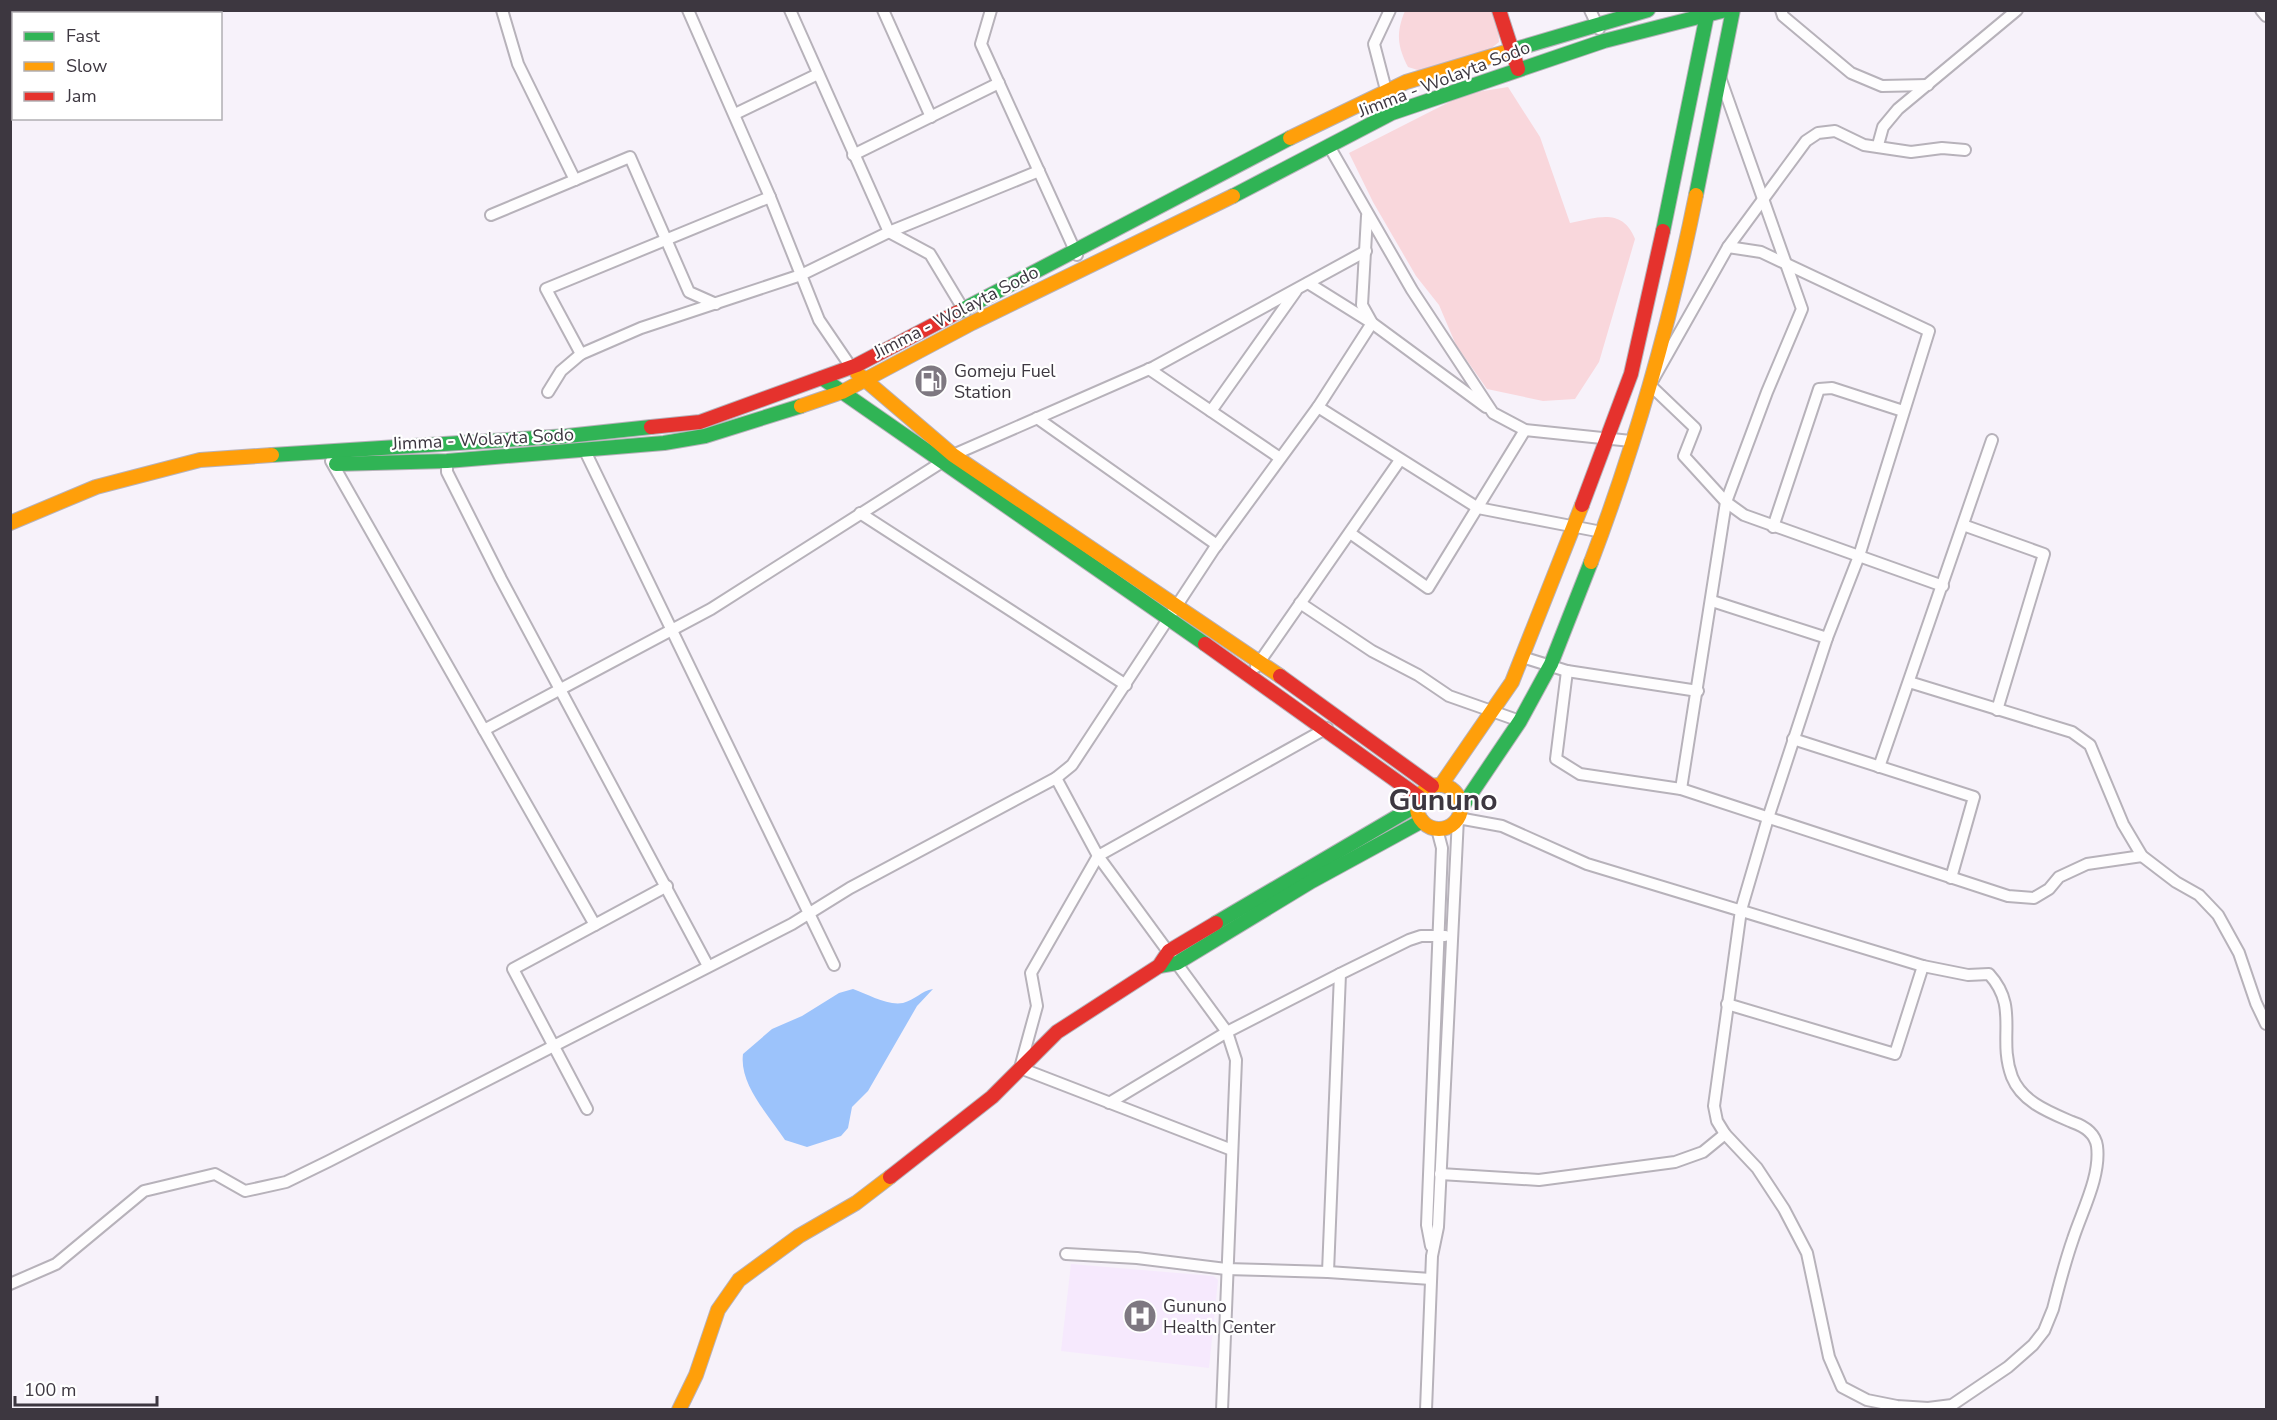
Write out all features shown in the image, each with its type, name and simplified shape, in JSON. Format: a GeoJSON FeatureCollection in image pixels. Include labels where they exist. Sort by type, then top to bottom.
{"type":"FeatureCollection","features":[{"type":"Feature","properties":{"kind":"main road"},"geometry":{"type":"LineString","coordinates":[[1499,10],[1518,69]]}},
{"type":"Feature","properties":{"kind":"main road","name":"Jimma - Wolayta Sodo"},"geometry":{"type":"LineString","coordinates":[[328,458],[700,422],[850,368],[1297,134],[1406,82],[1648,10]]}},
{"type":"Feature","properties":{"kind":"main road","name":"Jimma - Wolayta Sodo"},"geometry":{"type":"LineString","coordinates":[[10,523],[96,488],[159,469],[200,460],[328,458],[447,461],[585,451],[664,443],[705,435],[842,392],[1083,267],[1276,175],[1392,113],[1604,41],[1726,10]]}},
{"type":"Feature","properties":{"kind":"main road"},"geometry":{"type":"LineString","coordinates":[[1422,821],[1437,828],[1452,824],[1520,721],[1551,664],[1602,532],[1650,385],[1682,263],[1721,80],[1733,10]]}},
{"type":"Feature","properties":{"kind":"main road"},"geometry":{"type":"LineString","coordinates":[[1159,966],[1177,963],[1251,918],[1418,801],[1437,785],[1512,682],[1608,439],[1630,374],[1682,145],[1707,13]]}},
{"type":"Feature","properties":{"kind":"main road"},"geometry":{"type":"LineString","coordinates":[[850,368],[953,455],[1172,613],[1251,676],[1327,728],[1418,801],[1422,821]]}},
{"type":"Feature","properties":{"kind":"main road"},"geometry":{"type":"LineString","coordinates":[[822,378],[940,463],[1172,613],[1259,662],[1437,785],[1456,793],[1459,814]]}},
{"type":"Feature","properties":{"kind":"main road"},"geometry":{"type":"LineString","coordinates":[[679,1410],[696,1375],[718,1310],[739,1280],[799,1236],[856,1203],[992,1097],[1057,1032],[1159,966],[1169,951],[1243,906],[1422,821]]}},
{"type":"Feature","properties":{"kind":"main road"},"geometry":{"type":"LineString","coordinates":[[1243,906],[1251,918]]}},
{"type":"Feature","properties":{"kind":"main road"},"geometry":{"type":"LineString","coordinates":[[1210,926],[1219,938]]}},
{"type":"Feature","properties":{"kind":"street"},"geometry":{"type":"LineString","coordinates":[[502,10],[518,64],[575,180]]}},
{"type":"Feature","properties":{"kind":"street"},"geometry":{"type":"LineString","coordinates":[[688,10],[771,197],[819,320],[850,368]]}},
{"type":"Feature","properties":{"kind":"street"},"geometry":{"type":"LineString","coordinates":[[790,10],[889,232],[930,254],[972,323]]}},
{"type":"Feature","properties":{"kind":"street"},"geometry":{"type":"LineString","coordinates":[[883,10],[931,117]]}},
{"type":"Feature","properties":{"kind":"street"},"geometry":{"type":"LineString","coordinates":[[991,10],[981,44],[1083,267]]}},
{"type":"Feature","properties":{"kind":"street"},"geometry":{"type":"LineString","coordinates":[[1390,10],[1374,45],[1392,113]]}},
{"type":"Feature","properties":{"kind":"street"},"geometry":{"type":"LineString","coordinates":[[1590,10],[1604,41]]}},
{"type":"Feature","properties":{"kind":"street"},"geometry":{"type":"LineString","coordinates":[[1781,10],[1783,16],[1851,73],[1882,86],[1928,86]]}},
{"type":"Feature","properties":{"kind":"street"},"geometry":{"type":"LineString","coordinates":[[1878,145],[1883,127],[1898,109],[2017,10]]}},
{"type":"Feature","properties":{"kind":"street"},"geometry":{"type":"LineString","coordinates":[[2260,10],[2266,16]]}},
{"type":"Feature","properties":{"kind":"street"},"geometry":{"type":"LineString","coordinates":[[735,114],[818,74]]}},
{"type":"Feature","properties":{"kind":"street"},"geometry":{"type":"LineString","coordinates":[[1681,789],[1726,502],[1767,392],[1802,309],[1721,80]]}},
{"type":"Feature","properties":{"kind":"street"},"geometry":{"type":"LineString","coordinates":[[853,155],[999,83]]}},
{"type":"Feature","properties":{"kind":"street"},"geometry":{"type":"LineString","coordinates":[[1943,586],[1743,515],[1726,502],[1684,456],[1695,428],[1650,385],[1728,248],[1806,141],[1818,132],[1835,130],[1864,145],[1878,145],[1911,152],[1942,148],[1965,150]]}},
{"type":"Feature","properties":{"kind":"street"},"geometry":{"type":"LineString","coordinates":[[1329,146],[1412,290],[1493,413]]}},
{"type":"Feature","properties":{"kind":"street"},"geometry":{"type":"LineString","coordinates":[[491,215],[630,157],[689,292],[716,304]]}},
{"type":"Feature","properties":{"kind":"street"},"geometry":{"type":"LineString","coordinates":[[548,392],[561,371],[581,354],[641,328],[801,275],[889,232],[1039,171]]}},
{"type":"Feature","properties":{"kind":"street"},"geometry":{"type":"LineString","coordinates":[[581,354],[546,289],[771,197]]}},
{"type":"Feature","properties":{"kind":"street"},"geometry":{"type":"LineString","coordinates":[[1367,214],[1362,305],[1372,323]]}},
{"type":"Feature","properties":{"kind":"street"},"geometry":{"type":"LineString","coordinates":[[1426,1410],[1432,1256],[1438,1227],[1459,814],[1502,826],[1587,864],[1741,910],[1923,966],[1968,975],[1989,974],[2006,998],[2007,1015],[2004,1031],[2008,1065],[2018,1089],[2049,1114],[2086,1129],[2094,1137],[2097,1147],[2094,1175],[2053,1309],[2044,1331],[2033,1345],[2008,1367],[1952,1405],[1928,1408],[1867,1400],[1842,1387],[1829,1357],[1807,1253],[1784,1209],[1757,1168],[1725,1134],[1717,1121],[1714,1106],[1741,910],[1793,739],[1827,638],[1860,556],[1929,331],[1761,252],[1728,248]]}},
{"type":"Feature","properties":{"kind":"street"},"geometry":{"type":"LineString","coordinates":[[484,730],[561,691],[711,609],[953,455],[1149,369],[1366,251]]}},
{"type":"Feature","properties":{"kind":"street"},"geometry":{"type":"LineString","coordinates":[[1303,285],[1372,323],[1493,413],[1525,430],[1630,441]]}},
{"type":"Feature","properties":{"kind":"street"},"geometry":{"type":"LineString","coordinates":[[1211,411],[1303,285]]}},
{"type":"Feature","properties":{"kind":"street"},"geometry":{"type":"LineString","coordinates":[[10,1284],[56,1264],[97,1227],[144,1191],[214,1174],[245,1191],[286,1182],[553,1048],[809,913],[850,888],[1056,778],[1072,765],[1217,545],[1318,407],[1372,323]]}},
{"type":"Feature","properties":{"kind":"street"},"geometry":{"type":"LineString","coordinates":[[1149,369],[1280,458]]}},
{"type":"Feature","properties":{"kind":"street"},"geometry":{"type":"LineString","coordinates":[[1773,527],[1819,389],[1832,388],[1903,411]]}},
{"type":"Feature","properties":{"kind":"street"},"geometry":{"type":"LineString","coordinates":[[1318,407],[1478,508],[1602,532]]}},
{"type":"Feature","properties":{"kind":"street"},"geometry":{"type":"LineString","coordinates":[[1037,418],[1217,545]]}},
{"type":"Feature","properties":{"kind":"street"},"geometry":{"type":"LineString","coordinates":[[1350,533],[1428,588],[1525,430]]}},
{"type":"Feature","properties":{"kind":"street"},"geometry":{"type":"LineString","coordinates":[[1879,767],[1992,440]]}},
{"type":"Feature","properties":{"kind":"street"},"geometry":{"type":"LineString","coordinates":[[585,451],[834,965]]}},
{"type":"Feature","properties":{"kind":"street"},"geometry":{"type":"LineString","coordinates":[[328,458],[595,925]]}},
{"type":"Feature","properties":{"kind":"street"},"geometry":{"type":"LineString","coordinates":[[1251,676],[1400,460]]}},
{"type":"Feature","properties":{"kind":"street"},"geometry":{"type":"LineString","coordinates":[[447,461],[447,472],[708,966]]}},
{"type":"Feature","properties":{"kind":"street"},"geometry":{"type":"LineString","coordinates":[[860,513],[1126,685]]}},
{"type":"Feature","properties":{"kind":"street"},"geometry":{"type":"LineString","coordinates":[[1963,525],[2044,554],[1997,710]]}},
{"type":"Feature","properties":{"kind":"street"},"geometry":{"type":"LineString","coordinates":[[1712,601],[1827,638]]}},
{"type":"Feature","properties":{"kind":"street"},"geometry":{"type":"LineString","coordinates":[[1300,603],[1372,651],[1418,675],[1449,696],[1520,721]]}},
{"type":"Feature","properties":{"kind":"street"},"geometry":{"type":"LineString","coordinates":[[1522,657],[1551,664],[1567,671],[1698,691]]}},
{"type":"Feature","properties":{"kind":"street"},"geometry":{"type":"LineString","coordinates":[[1567,671],[1556,759],[1580,774],[1681,789],[2008,896],[2034,898],[2049,889],[2059,877],[2087,864],[2142,856]]}},
{"type":"Feature","properties":{"kind":"street"},"geometry":{"type":"LineString","coordinates":[[1909,682],[2072,732],[2090,745],[2123,824],[2142,856],[2176,882],[2199,895],[2218,915],[2239,953],[2256,1003],[2266,1024]]}},
{"type":"Feature","properties":{"kind":"street"},"geometry":{"type":"LineString","coordinates":[[1232,1150],[1020,1068],[1036,1006],[1031,973],[1098,856],[1327,728]]}},
{"type":"Feature","properties":{"kind":"street"},"geometry":{"type":"LineString","coordinates":[[1793,739],[1974,797],[1951,878]]}},
{"type":"Feature","properties":{"kind":"street"},"geometry":{"type":"LineString","coordinates":[[1056,778],[1098,856],[1227,1032],[1236,1060],[1222,1410]]}},
{"type":"Feature","properties":{"kind":"street"},"geometry":{"type":"LineString","coordinates":[[1432,1256],[1427,1225],[1443,848],[1437,828]]}},
{"type":"Feature","properties":{"kind":"street"},"geometry":{"type":"LineString","coordinates":[[587,1109],[513,969],[667,886]]}},
{"type":"Feature","properties":{"kind":"street"},"geometry":{"type":"LineString","coordinates":[[1109,1102],[1227,1032],[1408,940],[1421,936],[1451,937]]}},
{"type":"Feature","properties":{"kind":"street"},"geometry":{"type":"LineString","coordinates":[[1727,1004],[1895,1054],[1923,966]]}},
{"type":"Feature","properties":{"kind":"street"},"geometry":{"type":"LineString","coordinates":[[1328,1272],[1340,974]]}},
{"type":"Feature","properties":{"kind":"street"},"geometry":{"type":"LineString","coordinates":[[1440,1174],[1539,1180],[1675,1162],[1703,1152],[1725,1134]]}},
{"type":"Feature","properties":{"kind":"street"},"geometry":{"type":"LineString","coordinates":[[1066,1254],[1137,1258],[1226,1269],[1328,1272],[1431,1279]]}},
{"type":"Feature","properties":{"kind":"shaded area"},"geometry":{"type":"Polygon","coordinates":[[[1405,11],[1494,11],[1498,23],[1499,42],[1484,54],[1421,71],[1408,67],[1399,39],[1405,11]]]}},
{"type":"Feature","properties":{"kind":"shaded area"},"geometry":{"type":"Polygon","coordinates":[[[1508,87],[1540,137],[1570,223],[1608,217],[1623,222],[1635,239],[1599,362],[1575,399],[1543,401],[1487,389],[1456,345],[1439,305],[1416,276],[1373,202],[1349,153],[1465,94],[1508,87]]]}},
{"type":"Feature","properties":{"kind":"shaded area","name":"Gununo Health Center"},"geometry":{"type":"Polygon","coordinates":[[[1071,1264],[1213,1276],[1218,1280],[1209,1368],[1061,1351],[1071,1264]]]}},
{"type":"Feature","properties":{"kind":"water"},"geometry":{"type":"Polygon","coordinates":[[[853,989],[884,1001],[903,1003],[933,989],[917,1006],[868,1091],[852,1107],[848,1128],[841,1136],[807,1147],[785,1140],[750,1088],[743,1066],[743,1054],[772,1029],[802,1016],[839,993],[853,989]]]}},
{"type":"Feature","properties":{"kind":"traffic: fast"},"geometry":{"type":"LineString","coordinates":[[1509,51],[1648,10]]}},
{"type":"Feature","properties":{"kind":"traffic: fast"},"geometry":{"type":"LineString","coordinates":[[1663,231],[1708,10]]}},
{"type":"Feature","properties":{"kind":"traffic: fast"},"geometry":{"type":"LineString","coordinates":[[1233,196],[1392,113],[1604,41],[1726,10]]}},
{"type":"Feature","properties":{"kind":"traffic: fast"},"geometry":{"type":"LineString","coordinates":[[1696,195],[1733,10]]}},
{"type":"Feature","properties":{"kind":"traffic: fast"},"geometry":{"type":"LineString","coordinates":[[958,312],[1290,138]]}},
{"type":"Feature","properties":{"kind":"traffic: fast"},"geometry":{"type":"LineString","coordinates":[[822,378],[1205,644]]}},
{"type":"Feature","properties":{"kind":"traffic: fast"},"geometry":{"type":"LineString","coordinates":[[336,464],[447,461],[664,443],[705,436],[801,406]]}},
{"type":"Feature","properties":{"kind":"traffic: fast"},"geometry":{"type":"LineString","coordinates":[[272,455],[567,436],[651,427]]}},
{"type":"Feature","properties":{"kind":"traffic: fast"},"geometry":{"type":"LineString","coordinates":[[1460,810],[1520,721],[1551,664],[1591,562]]}},
{"type":"Feature","properties":{"kind":"traffic: fast"},"geometry":{"type":"LineString","coordinates":[[1216,923],[1417,805]]}},
{"type":"Feature","properties":{"kind":"traffic: fast"},"geometry":{"type":"LineString","coordinates":[[1159,966],[1177,963],[1312,881],[1422,821]]}},
{"type":"Feature","properties":{"kind":"traffic: slow"},"geometry":{"type":"LineString","coordinates":[[1290,138],[1406,82],[1509,51]]}},
{"type":"Feature","properties":{"kind":"traffic: slow"},"geometry":{"type":"LineString","coordinates":[[1591,562],[1623,472],[1651,380],[1696,195]]}},
{"type":"Feature","properties":{"kind":"traffic: slow"},"geometry":{"type":"LineString","coordinates":[[801,406],[842,392],[972,323],[1233,196]]}},
{"type":"Feature","properties":{"kind":"traffic: slow"},"geometry":{"type":"LineString","coordinates":[[857,373],[953,455],[1280,676]]}},
{"type":"Feature","properties":{"kind":"traffic: slow"},"geometry":{"type":"LineString","coordinates":[[10,523],[96,487],[200,460],[272,455]]}},
{"type":"Feature","properties":{"kind":"traffic: slow"},"geometry":{"type":"LineString","coordinates":[[1441,785],[1512,682],[1582,505]]}},
{"type":"Feature","properties":{"kind":"traffic: slow"},"geometry":{"type":"LineString","coordinates":[[1439,785],[1454,792],[1461,807],[1454,822],[1439,829],[1424,822],[1417,807],[1424,792],[1439,785]]}},
{"type":"Feature","properties":{"kind":"traffic: slow"},"geometry":{"type":"LineString","coordinates":[[679,1410],[696,1375],[718,1310],[739,1280],[799,1236],[856,1203],[890,1177]]}},
{"type":"Feature","properties":{"kind":"traffic: jam"},"geometry":{"type":"LineString","coordinates":[[1499,10],[1518,69]]}},
{"type":"Feature","properties":{"kind":"traffic: jam"},"geometry":{"type":"LineString","coordinates":[[1582,505],[1631,374],[1663,231]]}},
{"type":"Feature","properties":{"kind":"traffic: jam"},"geometry":{"type":"LineString","coordinates":[[651,427],[700,422],[857,365],[958,312]]}},
{"type":"Feature","properties":{"kind":"traffic: jam"},"geometry":{"type":"LineString","coordinates":[[1205,644],[1419,797]]}},
{"type":"Feature","properties":{"kind":"traffic: jam"},"geometry":{"type":"LineString","coordinates":[[1280,676],[1432,786]]}},
{"type":"Feature","properties":{"kind":"traffic: jam"},"geometry":{"type":"LineString","coordinates":[[890,1177],[992,1097],[1057,1032],[1159,966],[1169,951],[1216,923]]}},
{"type":"Feature","properties":{"kind":"place","name":"Gomeju Fuel Station"},"geometry":{"type":"Point","coordinates":[931,381]}},
{"type":"Feature","properties":{"kind":"place","name":"Gununo Health Center"},"geometry":{"type":"Point","coordinates":[1140,1316]}},
{"type":"Feature","properties":{"kind":"district","name":"Gununo"},"geometry":{"type":"Point","coordinates":[1443,800]}}]}
